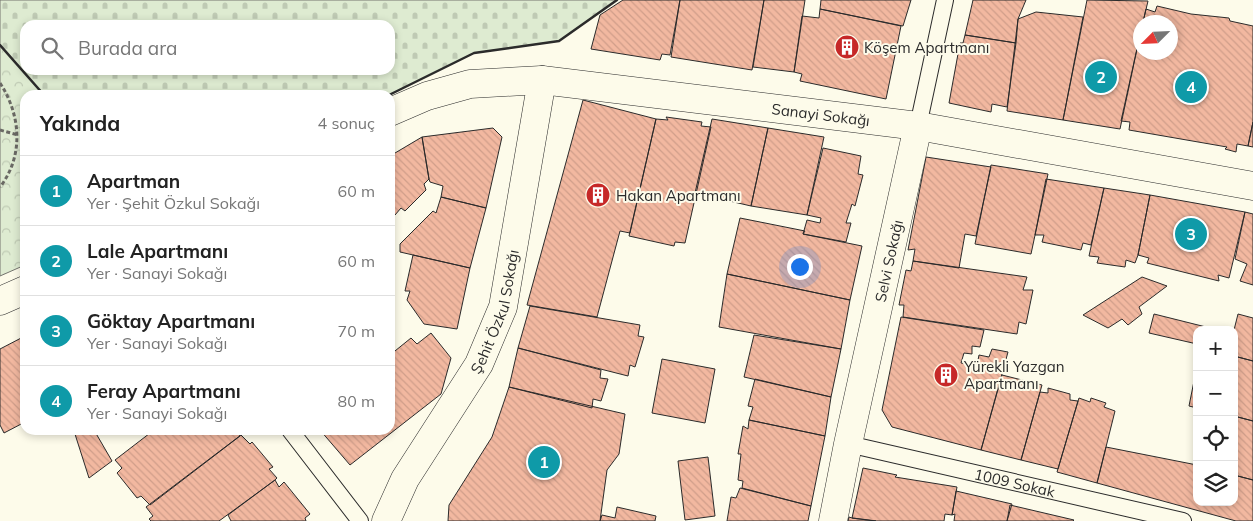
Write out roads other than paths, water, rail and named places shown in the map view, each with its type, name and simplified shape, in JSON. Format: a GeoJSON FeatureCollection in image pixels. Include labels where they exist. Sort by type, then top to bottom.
{"type":"FeatureCollection","features":[{"type":"Feature","properties":{"kind":"street","name":"Sanayi Sokağı"},"geometry":{"type":"LineString","coordinates":[[395,110],[427,96],[470,84],[542,80],[918,126],[1253,186]]}},
{"type":"Feature","properties":{"kind":"street","name":"Şehit Özkul Sokağı"},"geometry":{"type":"LineString","coordinates":[[386,521],[405,479],[479,364],[503,307],[542,80]]}},
{"type":"Feature","properties":{"kind":"street","name":"Selvi Sokağı"},"geometry":{"type":"LineString","coordinates":[[833,521],[848,444],[918,126]]}},
{"type":"Feature","properties":{"kind":"street"},"geometry":{"type":"LineString","coordinates":[[0,301],[20,292]]}},
{"type":"Feature","properties":{"kind":"lane","name":"Selvi Sokağı"},"geometry":{"type":"LineString","coordinates":[[918,126],[945,0]]}},
{"type":"Feature","properties":{"kind":"lane"},"geometry":{"type":"LineString","coordinates":[[294,435],[360,521]]}},
{"type":"Feature","properties":{"kind":"lane","name":"1009 Sokak"},"geometry":{"type":"LineString","coordinates":[[848,444],[1182,521]]}},
{"type":"Feature","properties":{"kind":"place","name":"Köşem Apartmanı"},"geometry":{"type":"Point","coordinates":[847,47]}},
{"type":"Feature","properties":{"kind":"place","name":"Lale Apartmanı"},"geometry":{"type":"Point","coordinates":[1101,77]}},
{"type":"Feature","properties":{"kind":"place","name":"Feray Apartmanı"},"geometry":{"type":"Point","coordinates":[1191,87]}},
{"type":"Feature","properties":{"kind":"place","name":"Hakan Apartmanı"},"geometry":{"type":"Point","coordinates":[598,195]}},
{"type":"Feature","properties":{"kind":"place","name":"Göktay Apartmanı"},"geometry":{"type":"Point","coordinates":[1191,234]}},
{"type":"Feature","properties":{"kind":"place","name":"Yürekli Yazgan Apartmanı"},"geometry":{"type":"Point","coordinates":[946,375]}},
{"type":"Feature","properties":{"kind":"place","name":"Apartman"},"geometry":{"type":"Point","coordinates":[544,462]}}]}
